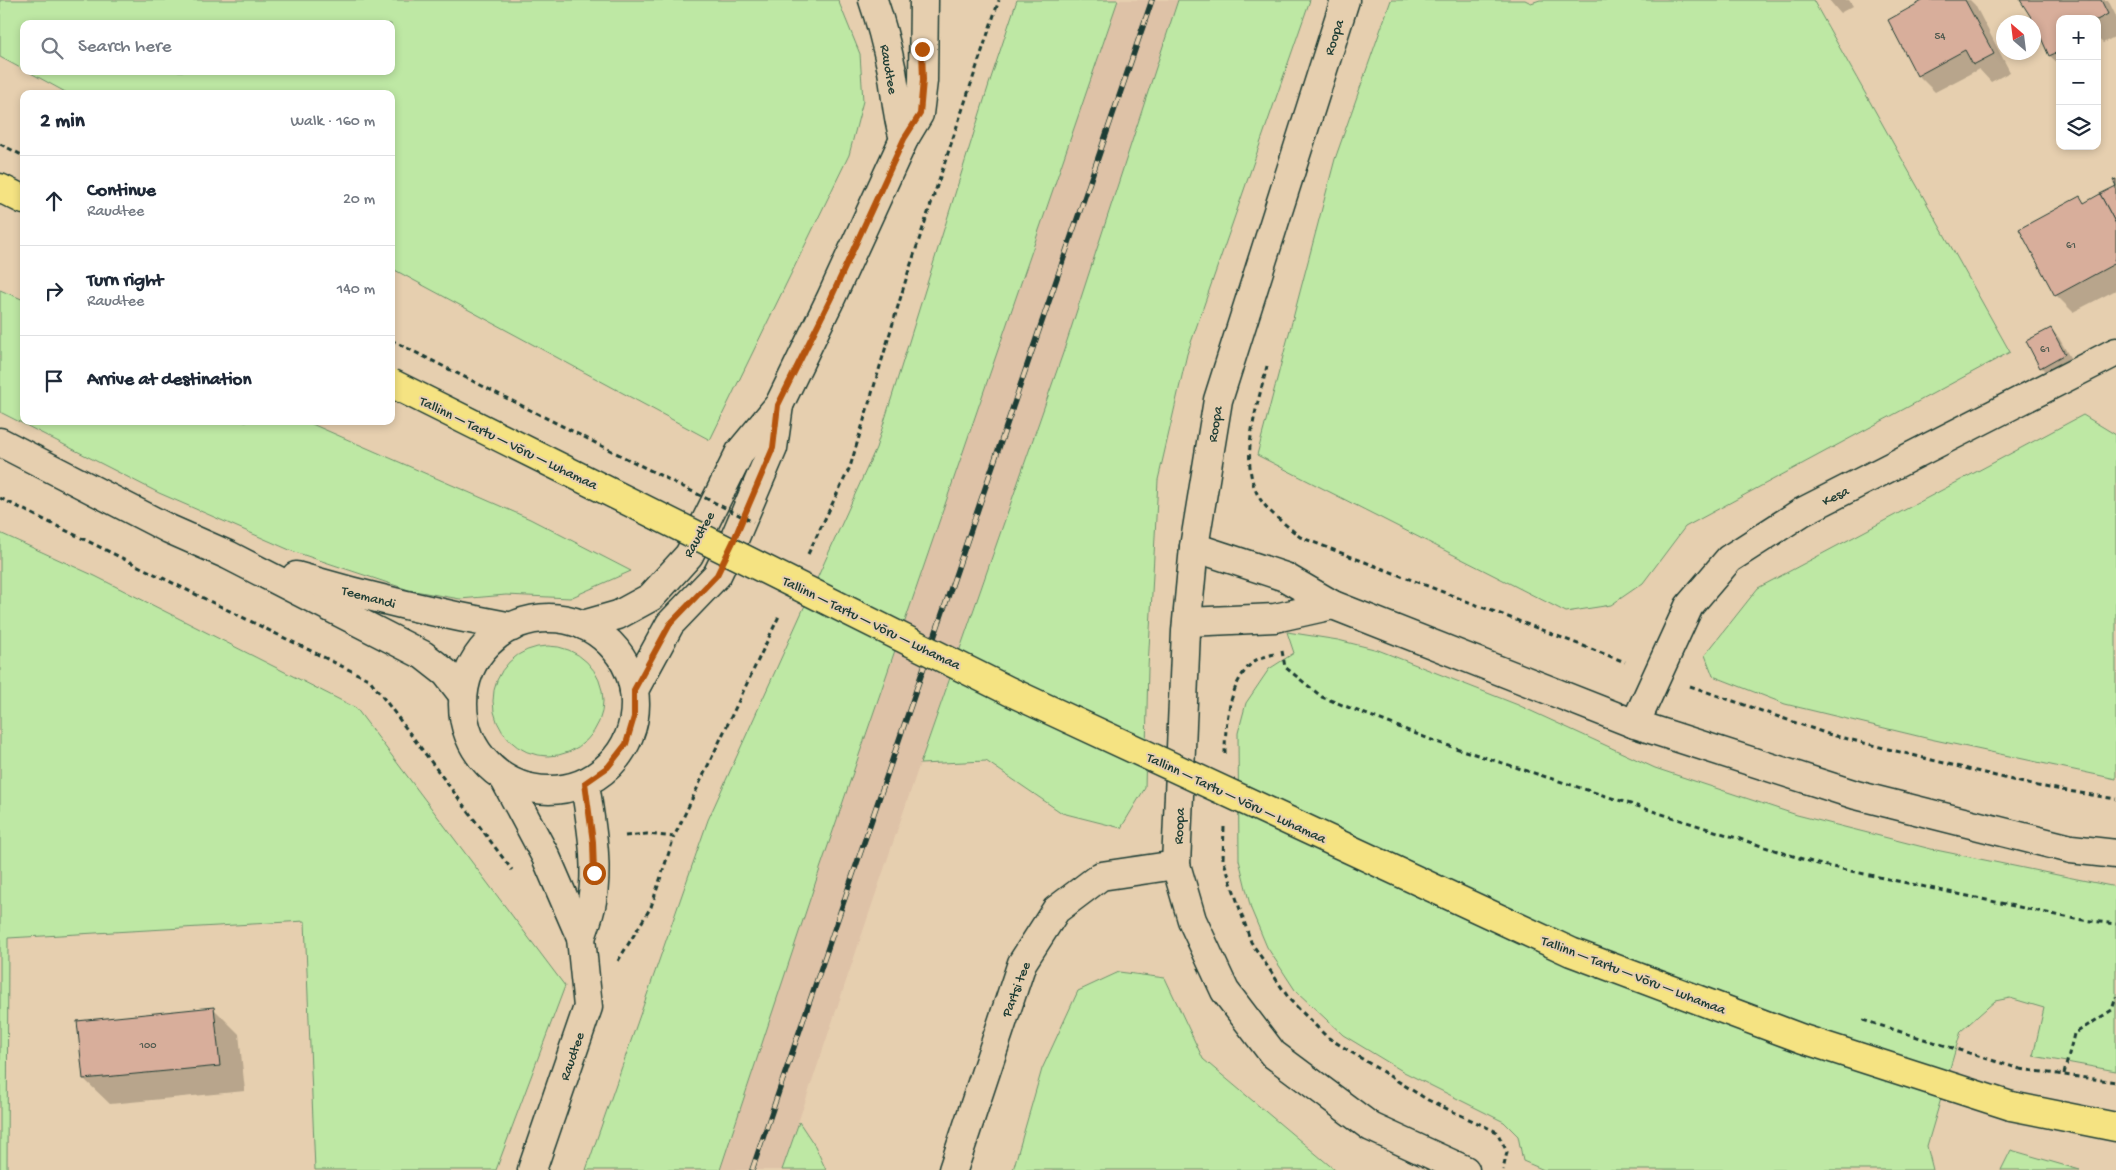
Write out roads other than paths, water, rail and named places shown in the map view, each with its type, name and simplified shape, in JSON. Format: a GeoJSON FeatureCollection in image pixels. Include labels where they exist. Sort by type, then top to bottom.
{"type":"FeatureCollection","features":[{"type":"Feature","properties":{"kind":"highway"},"geometry":{"type":"LineString","coordinates":[[0,188],[20,198]]}},
{"type":"Feature","properties":{"kind":"highway","name":"Tallinn — Tartu — Võru — Luhamaa"},"geometry":{"type":"LineString","coordinates":[[395,385],[1009,691],[1572,952],[1803,1039],[2011,1106],[2116,1126]]}},
{"type":"Feature","properties":{"kind":"street","name":"Raudtee"},"geometry":{"type":"LineString","coordinates":[[873,0],[890,62],[897,117],[904,139]]}},
{"type":"Feature","properties":{"kind":"street","name":"Raudtee"},"geometry":{"type":"LineString","coordinates":[[583,625],[618,615],[651,597],[689,555],[740,452],[778,405],[831,298],[904,139],[920,114],[923,80],[924,0]]}},
{"type":"Feature","properties":{"kind":"street","name":"Roopa"},"geometry":{"type":"LineString","coordinates":[[1345,0],[1218,400],[1194,547],[1188,622],[1176,865],[1192,920],[1225,991],[1273,1054],[1371,1127],[1465,1170]]}},
{"type":"Feature","properties":{"kind":"street","name":"Kesa"},"geometry":{"type":"LineString","coordinates":[[1635,724],[1688,606],[1729,560],[1802,512],[2116,352]]}},
{"type":"Feature","properties":{"kind":"street","name":"Raudtee"},"geometry":{"type":"LineString","coordinates":[[634,690],[670,624],[717,575],[773,448],[778,405]]}},
{"type":"Feature","properties":{"kind":"street","name":"Teemandi"},"geometry":{"type":"LineString","coordinates":[[0,442],[169,529],[228,555],[423,656],[446,673],[463,695]]}},
{"type":"Feature","properties":{"kind":"street"},"geometry":{"type":"LineString","coordinates":[[1194,547],[1285,577],[1333,605],[1635,724],[1856,795],[2071,849],[2116,854]]}},
{"type":"Feature","properties":{"kind":"street","name":"Teemandi"},"geometry":{"type":"LineString","coordinates":[[228,555],[362,595],[446,615],[512,626]]}},
{"type":"Feature","properties":{"kind":"street"},"geometry":{"type":"LineString","coordinates":[[1188,622],[1274,618],[1333,605]]}},
{"type":"Feature","properties":{"kind":"street","name":"Raudtee"},"geometry":{"type":"LineString","coordinates":[[535,619],[560,619],[583,625],[607,640],[625,663],[634,690],[634,717],[626,744],[608,767],[585,783],[558,790],[530,788],[504,778],[485,762],[472,743],[464,719],[463,695],[468,674],[479,654],[494,638],[512,626],[535,619]]}},
{"type":"Feature","properties":{"kind":"street","name":"Raudtee"},"geometry":{"type":"LineString","coordinates":[[504,778],[546,857],[581,938],[588,1007],[532,1170]]}},
{"type":"Feature","properties":{"kind":"street","name":"Raudtee"},"geometry":{"type":"LineString","coordinates":[[581,938],[592,901],[593,842],[585,783]]}},
{"type":"Feature","properties":{"kind":"street","name":"Partsi tee"},"geometry":{"type":"LineString","coordinates":[[953,1170],[1022,963],[1056,910],[1101,876],[1176,865]]}},
{"type":"Feature","properties":{"kind":"railway"},"geometry":{"type":"LineString","coordinates":[[752,1170],[1152,0]]}}]}
